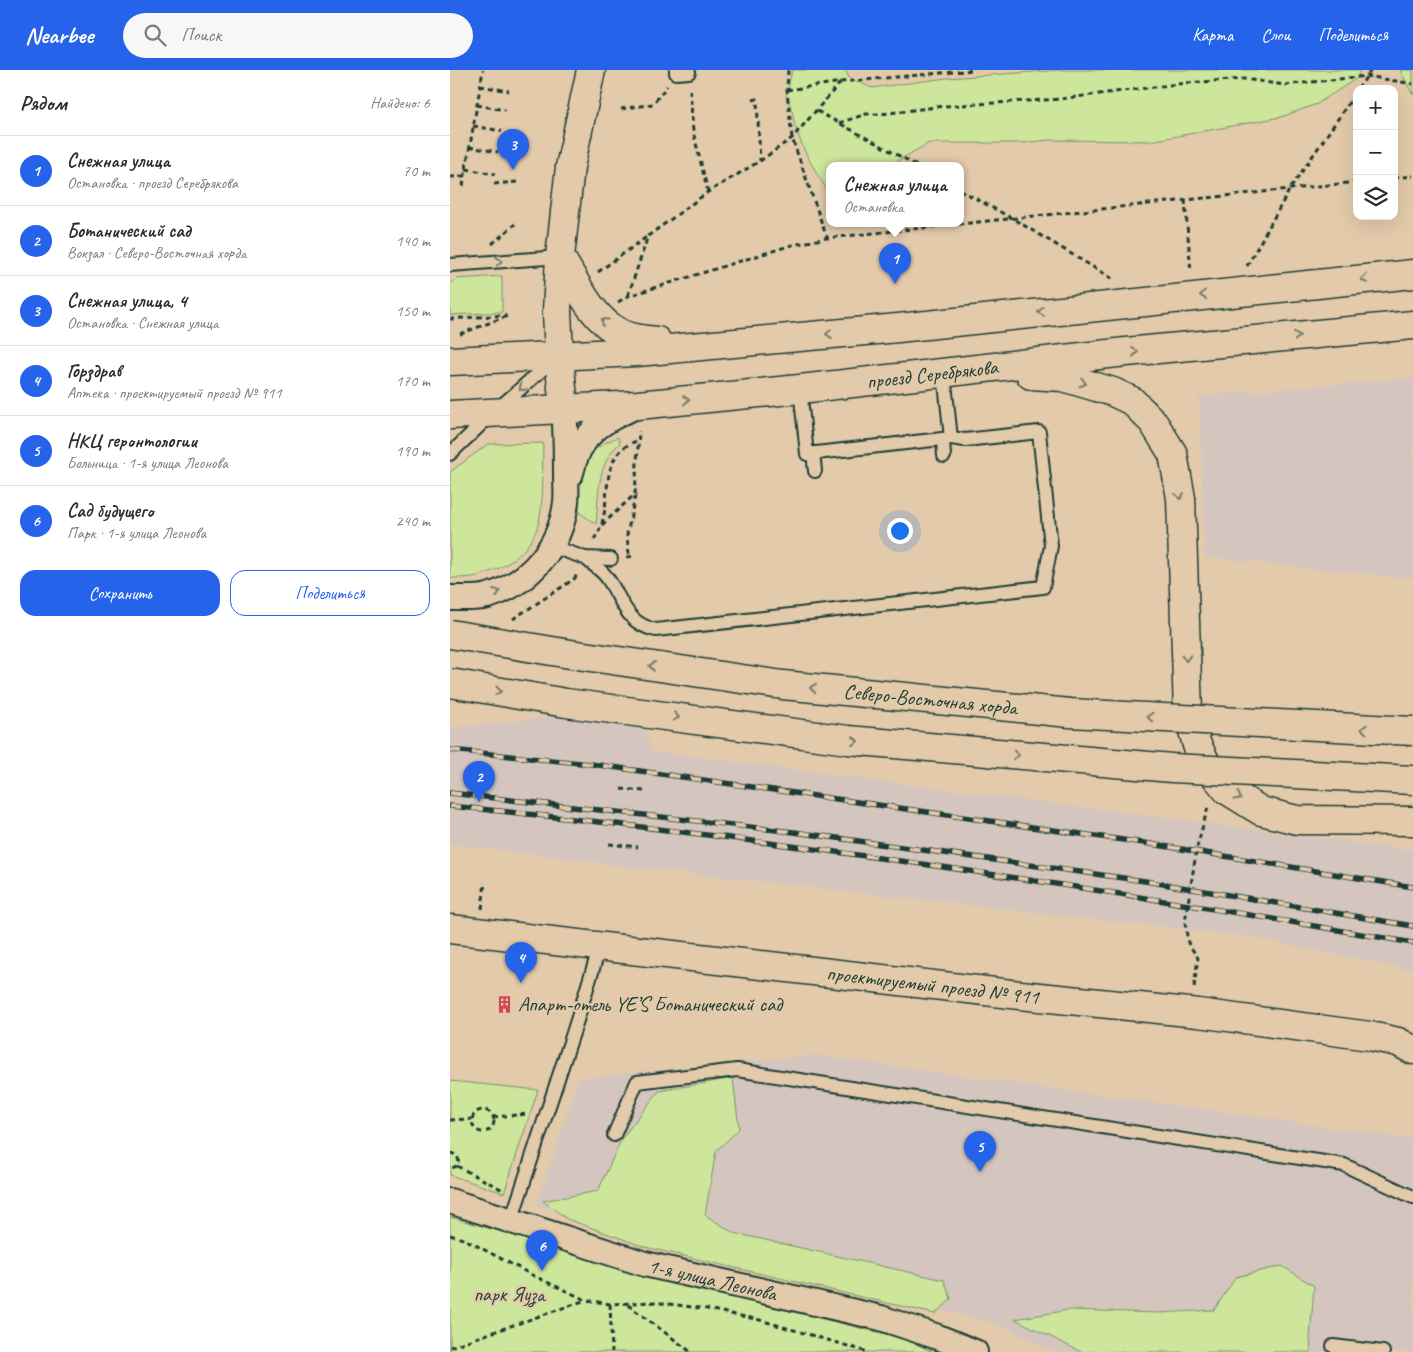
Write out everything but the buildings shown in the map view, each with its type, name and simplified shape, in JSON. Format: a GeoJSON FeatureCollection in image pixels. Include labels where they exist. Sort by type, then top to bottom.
{"type":"FeatureCollection","features":[{"type":"Feature","properties":{"kind":"main road"},"geometry":{"type":"LineString","coordinates":[[564,410],[557,311],[560,257],[570,167],[591,70]]}},
{"type":"Feature","properties":{"kind":"main road"},"geometry":{"type":"LineString","coordinates":[[560,257],[592,308],[602,320],[622,334],[636,339],[700,347]]}},
{"type":"Feature","properties":{"kind":"main road"},"geometry":{"type":"LineString","coordinates":[[450,361],[700,347],[1413,274]]}},
{"type":"Feature","properties":{"kind":"main road","name":"проезд Серебрякова"},"geometry":{"type":"LineString","coordinates":[[450,416],[638,405],[800,390],[1126,352],[1413,325]]}},
{"type":"Feature","properties":{"kind":"main road"},"geometry":{"type":"LineString","coordinates":[[954,372],[1063,377],[1113,392],[1132,401],[1154,422],[1173,454],[1181,498],[1188,713],[1197,745],[1208,767],[1227,790],[1261,811],[1298,820],[1413,821]]}},
{"type":"Feature","properties":{"kind":"main road","name":"Северо-Восточная хорда"},"geometry":{"type":"LineString","coordinates":[[450,634],[564,653],[783,685],[1070,713],[1413,731]]}},
{"type":"Feature","properties":{"kind":"main road"},"geometry":{"type":"LineString","coordinates":[[450,683],[566,703],[848,740],[1172,768],[1413,780]]}},
{"type":"Feature","properties":{"kind":"main road","name":"проектируемый проезд № 911"},"geometry":{"type":"LineString","coordinates":[[450,929],[1198,1014],[1370,1036],[1398,1042],[1413,1050]]}},
{"type":"Feature","properties":{"kind":"street"},"geometry":{"type":"LineString","coordinates":[[450,598],[486,596],[513,586],[536,568],[551,546],[561,523],[574,457],[587,437],[598,425],[638,405]]}},
{"type":"Feature","properties":{"kind":"street"},"geometry":{"type":"LineString","coordinates":[[564,410],[566,502]]}},
{"type":"Feature","properties":{"kind":"street","name":"1-я улица Леонова"},"geometry":{"type":"LineString","coordinates":[[450,1201],[645,1264],[881,1318],[938,1337],[975,1352]]}},
{"type":"Feature","properties":{"kind":"lane"},"geometry":{"type":"LineString","coordinates":[[450,265],[560,257]]}},
{"type":"Feature","properties":{"kind":"lane"},"geometry":{"type":"LineString","coordinates":[[450,454],[492,414],[559,356]]}},
{"type":"Feature","properties":{"kind":"lane"},"geometry":{"type":"LineString","coordinates":[[944,456],[954,372]]}},
{"type":"Feature","properties":{"kind":"lane"},"geometry":{"type":"LineString","coordinates":[[585,558],[607,577],[631,617],[645,628],[656,630],[1043,587],[1051,546],[1039,432],[965,440],[947,438],[807,454],[800,390]]}},
{"type":"Feature","properties":{"kind":"lane"},"geometry":{"type":"LineString","coordinates":[[813,453],[815,470]]}},
{"type":"Feature","properties":{"kind":"lane"},"geometry":{"type":"LineString","coordinates":[[551,546],[585,558],[611,559]]}},
{"type":"Feature","properties":{"kind":"lane"},"geometry":{"type":"LineString","coordinates":[[511,1221],[600,946]]}},
{"type":"Feature","properties":{"kind":"lane"},"geometry":{"type":"LineString","coordinates":[[614,1136],[637,1082],[737,1070],[1344,1165],[1413,1197]]}},
{"type":"Feature","properties":{"kind":"lane"},"geometry":{"type":"LineString","coordinates":[[1333,1346],[1382,1352]]}},
{"type":"Feature","properties":{"kind":"path"},"geometry":{"type":"LineString","coordinates":[[463,186],[483,70]]}},
{"type":"Feature","properties":{"kind":"path"},"geometry":{"type":"LineString","coordinates":[[788,70],[787,90],[792,138],[827,238]]}},
{"type":"Feature","properties":{"kind":"path"},"geometry":{"type":"LineString","coordinates":[[787,90],[842,82],[975,70]]}},
{"type":"Feature","properties":{"kind":"path"},"geometry":{"type":"LineString","coordinates":[[1361,85],[1371,70]]}},
{"type":"Feature","properties":{"kind":"path"},"geometry":{"type":"LineString","coordinates":[[682,71],[693,131],[708,192]]}},
{"type":"Feature","properties":{"kind":"path"},"geometry":{"type":"LineString","coordinates":[[839,123],[866,114],[881,114],[945,106],[1060,99],[1186,83],[1245,79],[1284,85],[1367,76],[1413,84]]}},
{"type":"Feature","properties":{"kind":"path"},"geometry":{"type":"LineString","coordinates":[[597,272],[708,192],[760,161],[792,138],[842,82]]}},
{"type":"Feature","properties":{"kind":"path"},"geometry":{"type":"LineString","coordinates":[[480,86],[509,90]]}},
{"type":"Feature","properties":{"kind":"path"},"geometry":{"type":"LineString","coordinates":[[1246,266],[1290,189],[1353,97]]}},
{"type":"Feature","properties":{"kind":"path"},"geometry":{"type":"LineString","coordinates":[[753,100],[757,99],[760,161]]}},
{"type":"Feature","properties":{"kind":"path"},"geometry":{"type":"LineString","coordinates":[[620,109],[653,104]]}},
{"type":"Feature","properties":{"kind":"path"},"geometry":{"type":"LineString","coordinates":[[476,105],[505,110]]}},
{"type":"Feature","properties":{"kind":"path"},"geometry":{"type":"LineString","coordinates":[[817,111],[910,162]]}},
{"type":"Feature","properties":{"kind":"path"},"geometry":{"type":"LineString","coordinates":[[473,126],[502,131]]}},
{"type":"Feature","properties":{"kind":"path"},"geometry":{"type":"LineString","coordinates":[[469,147],[498,152]]}},
{"type":"Feature","properties":{"kind":"path"},"geometry":{"type":"LineString","coordinates":[[466,169],[494,174]]}},
{"type":"Feature","properties":{"kind":"path"},"geometry":{"type":"LineString","coordinates":[[450,177],[464,176]]}},
{"type":"Feature","properties":{"kind":"path"},"geometry":{"type":"LineString","coordinates":[[1398,178],[1413,176]]}},
{"type":"Feature","properties":{"kind":"path"},"geometry":{"type":"LineString","coordinates":[[494,184],[518,182]]}},
{"type":"Feature","properties":{"kind":"path"},"geometry":{"type":"LineString","coordinates":[[964,225],[1353,182]]}},
{"type":"Feature","properties":{"kind":"path"},"geometry":{"type":"LineString","coordinates":[[964,192],[1015,220],[1114,280]]}},
{"type":"Feature","properties":{"kind":"path"},"geometry":{"type":"LineString","coordinates":[[1185,200],[1191,272]]}},
{"type":"Feature","properties":{"kind":"path"},"geometry":{"type":"LineString","coordinates":[[615,303],[628,296],[792,245],[827,238],[942,227]]}},
{"type":"Feature","properties":{"kind":"path"},"geometry":{"type":"LineString","coordinates":[[628,296],[648,236]]}},
{"type":"Feature","properties":{"kind":"path"},"geometry":{"type":"LineString","coordinates":[[450,319],[510,315],[458,335]]}},
{"type":"Feature","properties":{"kind":"path"},"geometry":{"type":"LineString","coordinates":[[635,556],[629,557],[627,535],[635,494],[639,440]]}},
{"type":"Feature","properties":{"kind":"path"},"geometry":{"type":"LineString","coordinates":[[602,525],[635,494]]}},
{"type":"Feature","properties":{"kind":"path"},"geometry":{"type":"LineString","coordinates":[[621,789],[644,791]]}},
{"type":"Feature","properties":{"kind":"path"},"geometry":{"type":"LineString","coordinates":[[1193,990],[1198,958],[1188,943],[1185,922],[1197,847],[1210,802]]}},
{"type":"Feature","properties":{"kind":"path"},"geometry":{"type":"LineString","coordinates":[[609,844],[638,847]]}},
{"type":"Feature","properties":{"kind":"path"},"geometry":{"type":"LineString","coordinates":[[484,895],[485,882]]}},
{"type":"Feature","properties":{"kind":"path"},"geometry":{"type":"LineString","coordinates":[[494,1116],[492,1128],[487,1132],[476,1130],[472,1125],[472,1119],[478,1110],[490,1112],[494,1116],[533,1114]]}},
{"type":"Feature","properties":{"kind":"path"},"geometry":{"type":"LineString","coordinates":[[450,1120],[472,1119]]}},
{"type":"Feature","properties":{"kind":"path"},"geometry":{"type":"LineString","coordinates":[[450,1153],[458,1156],[457,1166]]}},
{"type":"Feature","properties":{"kind":"path"},"geometry":{"type":"LineString","coordinates":[[450,1168],[457,1166],[506,1192]]}},
{"type":"Feature","properties":{"kind":"path"},"geometry":{"type":"LineString","coordinates":[[450,1235],[466,1240],[534,1276],[586,1300],[610,1304],[654,1302],[707,1309],[760,1320],[868,1352]]}},
{"type":"Feature","properties":{"kind":"path"},"geometry":{"type":"LineString","coordinates":[[450,1347],[586,1300]]}},
{"type":"Feature","properties":{"kind":"path"},"geometry":{"type":"LineString","coordinates":[[610,1304],[612,1352]]}},
{"type":"Feature","properties":{"kind":"path"},"geometry":{"type":"LineString","coordinates":[[627,1304],[691,1352]]}},
{"type":"Feature","properties":{"kind":"shaded area"},"geometry":{"type":"Polygon","coordinates":[[[1413,378],[1413,579],[1205,557],[1199,396],[1413,378]]]}},
{"type":"Feature","properties":{"kind":"shaded area"},"geometry":{"type":"Polygon","coordinates":[[[635,695],[651,751],[1413,850],[1413,970],[1244,936],[638,868],[450,844],[450,728],[543,718],[635,695]]]}},
{"type":"Feature","properties":{"kind":"shaded area"},"geometry":{"type":"Polygon","coordinates":[[[814,1055],[1413,1139],[1413,1352],[1054,1352],[1001,1326],[955,1313],[643,1243],[537,1204],[579,1078],[814,1055]]]}},
{"type":"Feature","properties":{"kind":"green space"},"geometry":{"type":"Polygon","coordinates":[[[792,70],[845,70],[849,78],[872,88],[947,78],[1062,70],[1360,70],[1357,78],[1317,104],[1281,117],[1150,141],[1050,140],[1019,143],[929,143],[895,162],[826,162],[826,187],[803,148],[786,97],[792,70]]]}},
{"type":"Feature","properties":{"kind":"green space"},"geometry":{"type":"Polygon","coordinates":[[[1400,70],[1413,70],[1413,95],[1400,70]]]}},
{"type":"Feature","properties":{"kind":"green space"},"geometry":{"type":"Polygon","coordinates":[[[502,276],[502,312],[450,315],[450,284],[457,279],[502,276]]]}},
{"type":"Feature","properties":{"kind":"green space"},"geometry":{"type":"Polygon","coordinates":[[[618,437],[620,443],[607,460],[600,480],[596,524],[580,513],[578,490],[581,471],[584,463],[594,451],[618,437]]]}},
{"type":"Feature","properties":{"kind":"green space"},"geometry":{"type":"Polygon","coordinates":[[[543,443],[540,516],[537,528],[526,547],[499,568],[474,577],[450,578],[450,472],[488,444],[543,443]]]}},
{"type":"Feature","properties":{"kind":"green space"},"geometry":{"type":"Polygon","coordinates":[[[733,1078],[739,1129],[716,1151],[705,1215],[734,1233],[944,1280],[951,1299],[935,1314],[645,1247],[567,1219],[543,1201],[598,1191],[622,1138],[659,1091],[733,1078]]]}},
{"type":"Feature","properties":{"kind":"green space"},"geometry":{"type":"Polygon","coordinates":[[[450,1081],[538,1090],[504,1193],[450,1175],[450,1081]]]}},
{"type":"Feature","properties":{"kind":"green space","name":"парк Яуза"},"geometry":{"type":"Polygon","coordinates":[[[450,1217],[698,1289],[906,1339],[933,1352],[450,1352],[450,1217]]]}},
{"type":"Feature","properties":{"kind":"green space"},"geometry":{"type":"Polygon","coordinates":[[[1282,1266],[1314,1286],[1310,1338],[1311,1352],[1081,1352],[1015,1319],[1069,1310],[1159,1313],[1214,1310],[1236,1277],[1282,1266]]]}},
{"type":"Feature","properties":{"kind":"railway"},"geometry":{"type":"LineString","coordinates":[[450,750],[591,764],[1151,844],[1413,887]]}},
{"type":"Feature","properties":{"kind":"railway"},"geometry":{"type":"LineString","coordinates":[[450,793],[794,832],[1145,881],[1413,926]]}},
{"type":"Feature","properties":{"kind":"railway"},"geometry":{"type":"LineString","coordinates":[[450,806],[692,833],[1053,883],[1413,943]]}},
{"type":"Feature","properties":{"kind":"place","name":"Снежная улица, 4"},"geometry":{"type":"Point","coordinates":[513,170]}},
{"type":"Feature","properties":{"kind":"place","name":"Снежная улица"},"geometry":{"type":"Point","coordinates":[895,284]}},
{"type":"Feature","properties":{"kind":"place","name":"Ботанический сад"},"geometry":{"type":"Point","coordinates":[479,802]}},
{"type":"Feature","properties":{"kind":"place","name":"Горздрав"},"geometry":{"type":"Point","coordinates":[521,983]}},
{"type":"Feature","properties":{"kind":"place","name":"Апарт-отель YE’S Ботанический сад"},"geometry":{"type":"Point","coordinates":[504,1004]}},
{"type":"Feature","properties":{"kind":"place","name":"НКЦ геронтологии"},"geometry":{"type":"Point","coordinates":[980,1172]}},
{"type":"Feature","properties":{"kind":"place","name":"Сад будущего"},"geometry":{"type":"Point","coordinates":[542,1271]}}]}
